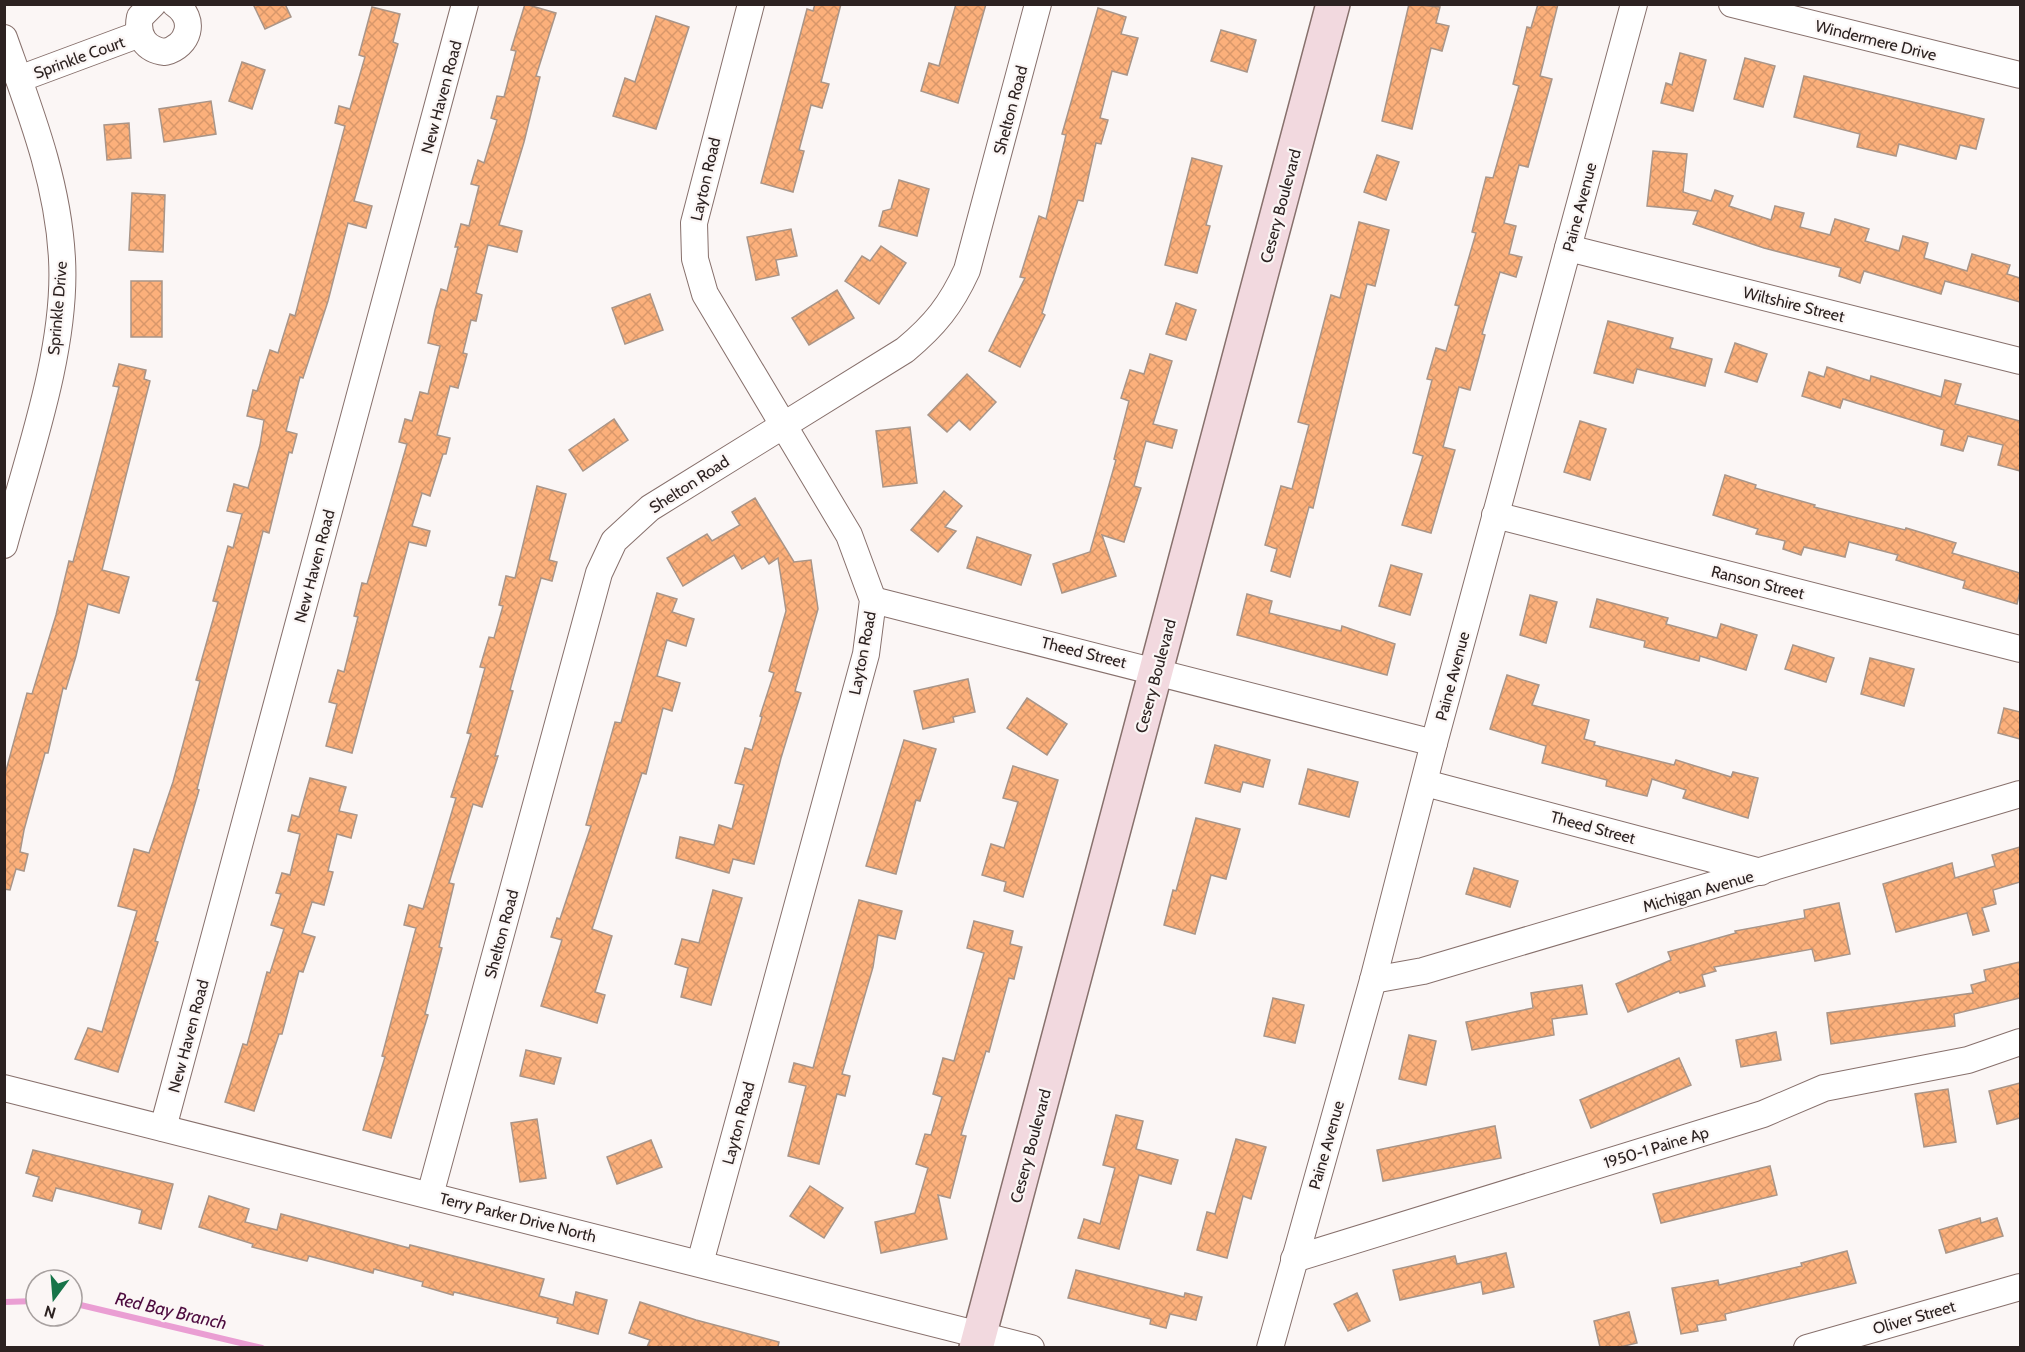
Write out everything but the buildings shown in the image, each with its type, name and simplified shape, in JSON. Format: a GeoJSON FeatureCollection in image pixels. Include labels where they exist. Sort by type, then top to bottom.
{"type":"FeatureCollection","features":[{"type":"Feature","properties":{"kind":"main road","name":"Cesery Boulevard"},"geometry":{"type":"LineString","coordinates":[[978,1341],[1333,4]]}},
{"type":"Feature","properties":{"kind":"street","name":"Sprinkle Court"},"geometry":{"type":"LineString","coordinates":[[153,4],[140,17],[140,34],[149,47],[165,52],[181,45],[186,38],[188,22],[186,14],[175,4]]}},
{"type":"Feature","properties":{"kind":"street","name":"New Haven Road"},"geometry":{"type":"LineString","coordinates":[[163,1128],[465,4]]}},
{"type":"Feature","properties":{"kind":"street","name":"Layton Road"},"geometry":{"type":"LineString","coordinates":[[700,1263],[866,654],[873,600],[849,535],[705,294],[695,259],[694,224],[701,190],[751,4]]}},
{"type":"Feature","properties":{"kind":"street","name":"Shelton Road"},"geometry":{"type":"LineString","coordinates":[[430,1195],[600,573],[614,541],[650,508],[782,424],[905,350],[930,329],[953,300],[967,270],[1038,4]]}},
{"type":"Feature","properties":{"kind":"street","name":"Paine Avenue"},"geometry":{"type":"LineString","coordinates":[[1270,1347],[1373,980],[1434,743],[1634,4]]}},
{"type":"Feature","properties":{"kind":"street","name":"Windermere Drive"},"geometry":{"type":"LineString","coordinates":[[1732,4],[2020,75]]}},
{"type":"Feature","properties":{"kind":"street","name":"Sprinkle Court"},"geometry":{"type":"LineString","coordinates":[[19,79],[140,34]]}},
{"type":"Feature","properties":{"kind":"street","name":"Sprinkle Drive"},"geometry":{"type":"LineString","coordinates":[[4,38],[39,133],[56,202],[63,260],[60,314],[50,375],[4,545]]}},
{"type":"Feature","properties":{"kind":"street","name":"Wiltshire Street"},"geometry":{"type":"LineString","coordinates":[[1568,248],[2020,361]]}},
{"type":"Feature","properties":{"kind":"street","name":"Ranson Street"},"geometry":{"type":"LineString","coordinates":[[1495,515],[2020,649]]}},
{"type":"Feature","properties":{"kind":"street","name":"Theed Street"},"geometry":{"type":"LineString","coordinates":[[873,600],[1157,670],[1434,743]]}},
{"type":"Feature","properties":{"kind":"street","name":"Theed Street"},"geometry":{"type":"LineString","coordinates":[[1425,783],[1762,872]]}},
{"type":"Feature","properties":{"kind":"street","name":"Michigan Avenue"},"geometry":{"type":"LineString","coordinates":[[1373,980],[1423,971],[2020,794]]}},
{"type":"Feature","properties":{"kind":"street","name":"1950-1 Paine Ap"},"geometry":{"type":"LineString","coordinates":[[1294,1259],[1763,1114],[1824,1088],[1968,1060],[2020,1042]]}},
{"type":"Feature","properties":{"kind":"street","name":"Terry Parker Drive North"},"geometry":{"type":"LineString","coordinates":[[4,1088],[700,1263],[978,1341],[1031,1347]]}},
{"type":"Feature","properties":{"kind":"street","name":"Oliver Street"},"geometry":{"type":"LineString","coordinates":[[1807,1347],[2020,1287]]}},
{"type":"Feature","properties":{"kind":"waterway","name":"Red Bay Branch"},"geometry":{"type":"LineString","coordinates":[[4,1302],[24,1301]]}},
{"type":"Feature","properties":{"kind":"waterway","name":"Red Bay Branch"},"geometry":{"type":"LineString","coordinates":[[84,1306],[262,1348]]}}]}
